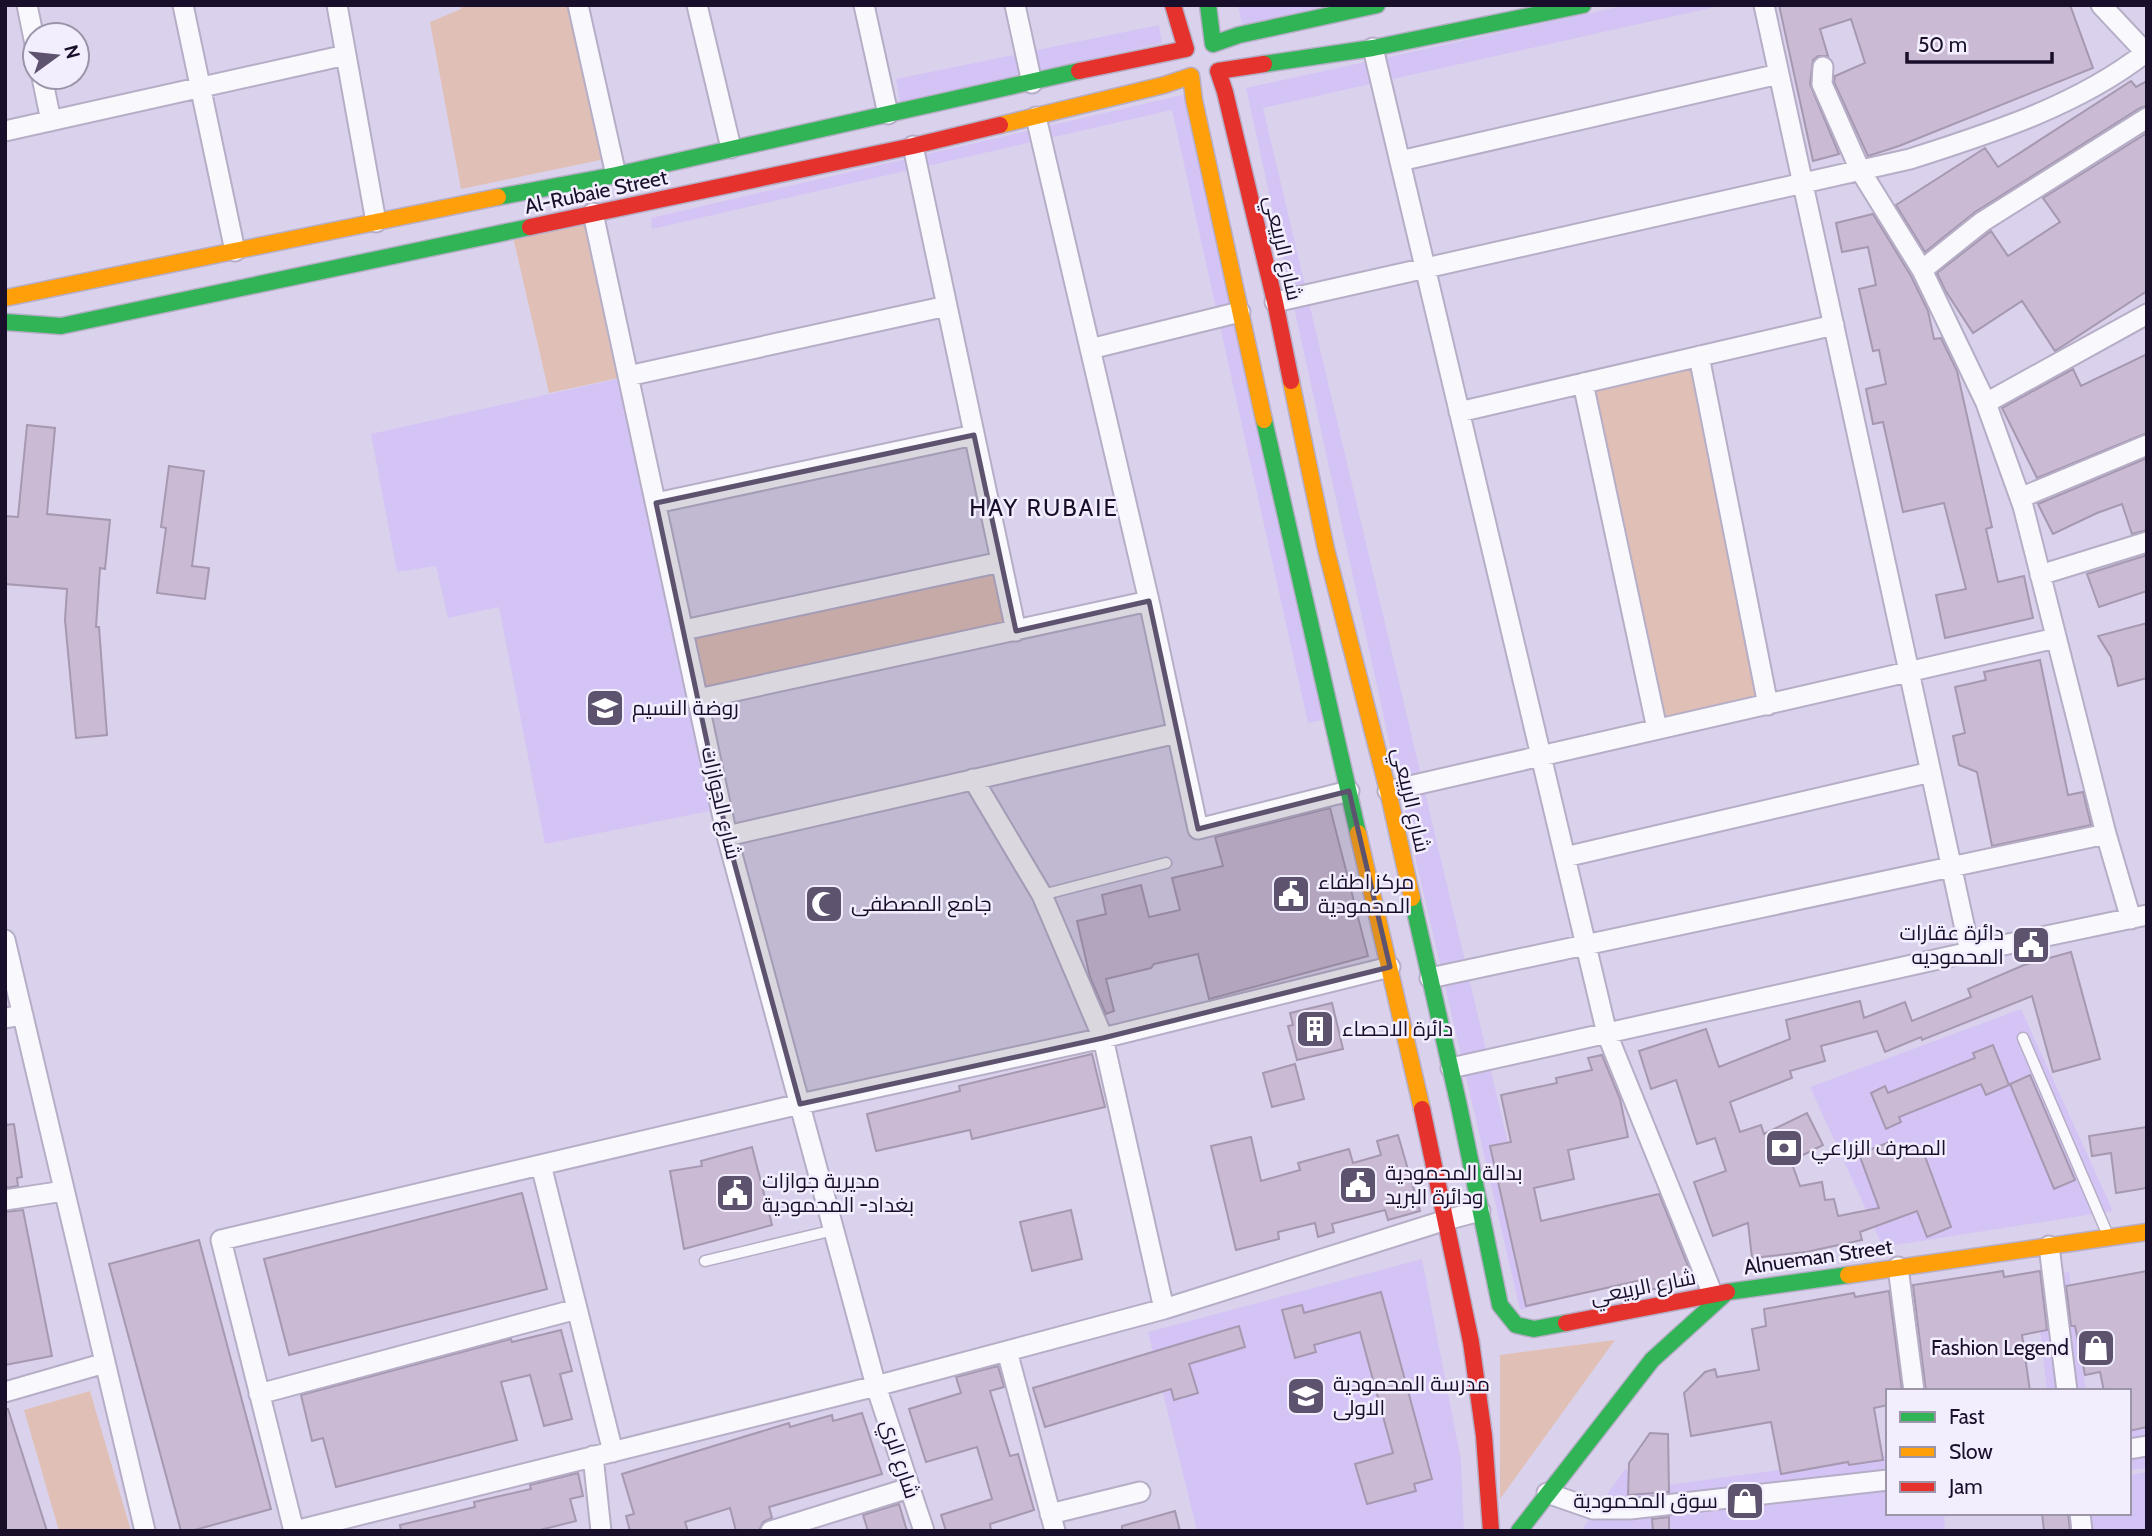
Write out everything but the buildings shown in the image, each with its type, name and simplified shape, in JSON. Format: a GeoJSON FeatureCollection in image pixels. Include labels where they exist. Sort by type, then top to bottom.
{"type":"FeatureCollection","features":[{"type":"Feature","properties":{"kind":"street"},"geometry":{"type":"LineString","coordinates":[[183,5],[235,251]]}},
{"type":"Feature","properties":{"kind":"street"},"geometry":{"type":"LineString","coordinates":[[337,5],[376,222]]}},
{"type":"Feature","properties":{"kind":"street"},"geometry":{"type":"LineString","coordinates":[[578,5],[616,175]]}},
{"type":"Feature","properties":{"kind":"street"},"geometry":{"type":"LineString","coordinates":[[697,5],[731,148]]}},
{"type":"Feature","properties":{"kind":"street"},"geometry":{"type":"LineString","coordinates":[[864,5],[888,114]]}},
{"type":"Feature","properties":{"kind":"street"},"geometry":{"type":"LineString","coordinates":[[1014,5],[1032,83]]}},
{"type":"Feature","properties":{"kind":"street"},"geometry":{"type":"LineString","coordinates":[[1173,5],[1186,50],[1183,61],[1191,76],[1287,524],[1446,1220],[1479,1389],[1490,1531]]}},
{"type":"Feature","properties":{"kind":"street","name":"Al-Rubaie Street"},"geometry":{"type":"LineString","coordinates":[[5,322],[61,327],[913,146],[1164,85],[1191,76],[1203,79],[1218,71],[1373,48],[1583,5]]}},
{"type":"Feature","properties":{"kind":"street"},"geometry":{"type":"LineString","coordinates":[[1764,5],[1970,952]]}},
{"type":"Feature","properties":{"kind":"street"},"geometry":{"type":"LineString","coordinates":[[1275,302],[1910,159],[1995,132],[2065,101],[2126,68],[2146,53],[2101,5]]}},
{"type":"Feature","properties":{"kind":"street","name":"Al-Rubaie Street"},"geometry":{"type":"LineString","coordinates":[[5,298],[616,175],[1158,53],[1186,50],[1196,42],[1208,41],[1213,44],[1239,35],[1372,6]]}},
{"type":"Feature","properties":{"kind":"street"},"geometry":{"type":"LineString","coordinates":[[1178,26],[1188,37],[1198,38],[1207,33],[1209,12]]}},
{"type":"Feature","properties":{"kind":"street"},"geometry":{"type":"LineString","coordinates":[[1209,12],[1223,29],[1239,35],[1229,44],[1227,54],[1232,63],[1246,68]]}},
{"type":"Feature","properties":{"kind":"street"},"geometry":{"type":"LineString","coordinates":[[1209,12],[1213,44],[1220,54],[1218,71]]}},
{"type":"Feature","properties":{"kind":"street"},"geometry":{"type":"LineString","coordinates":[[1158,53],[1172,43],[1178,26]]}},
{"type":"Feature","properties":{"kind":"street"},"geometry":{"type":"LineString","coordinates":[[1373,48],[1607,1034],[1720,1293]]}},
{"type":"Feature","properties":{"kind":"street"},"geometry":{"type":"LineString","coordinates":[[1158,53],[1172,59],[1177,68],[1175,78],[1164,85]]}},
{"type":"Feature","properties":{"kind":"street"},"geometry":{"type":"LineString","coordinates":[[5,131],[346,55]]}},
{"type":"Feature","properties":{"kind":"street"},"geometry":{"type":"LineString","coordinates":[[1451,1068],[2139,917],[2106,834],[2020,498],[1986,403],[1922,270],[1860,170],[1822,84],[1823,66]]}},
{"type":"Feature","properties":{"kind":"street"},"geometry":{"type":"LineString","coordinates":[[1194,100],[1198,88],[1206,82],[1216,83],[1225,92],[1232,79],[1246,68]]}},
{"type":"Feature","properties":{"kind":"street","name":"شارع الربيعي"},"geometry":{"type":"LineString","coordinates":[[1218,71],[1275,302],[1331,568],[1388,791],[1451,1068],[1500,1305],[1511,1322],[1522,1328],[1534,1329],[1720,1293]]}},
{"type":"Feature","properties":{"kind":"street"},"geometry":{"type":"LineString","coordinates":[[1400,161],[1779,74]]}},
{"type":"Feature","properties":{"kind":"street"},"geometry":{"type":"LineString","coordinates":[[1164,85],[1181,88],[1194,100]]}},
{"type":"Feature","properties":{"kind":"street"},"geometry":{"type":"LineString","coordinates":[[45,91],[51,121]]}},
{"type":"Feature","properties":{"kind":"street"},"geometry":{"type":"LineString","coordinates":[[1036,117],[1149,601],[1198,829],[1349,791]]}},
{"type":"Feature","properties":{"kind":"street"},"geometry":{"type":"LineString","coordinates":[[1922,270],[1982,222],[2147,118]]}},
{"type":"Feature","properties":{"kind":"street"},"geometry":{"type":"LineString","coordinates":[[913,146],[1016,631]]}},
{"type":"Feature","properties":{"kind":"street"},"geometry":{"type":"LineString","coordinates":[[638,170],[628,179],[626,189],[631,198],[646,203]]}},
{"type":"Feature","properties":{"kind":"street"},"geometry":{"type":"LineString","coordinates":[[594,179],[608,184],[614,193],[612,203],[597,212]]}},
{"type":"Feature","properties":{"kind":"street","name":"شارع الجوازات"},"geometry":{"type":"LineString","coordinates":[[597,212],[628,376],[727,836],[876,1386]]}},
{"type":"Feature","properties":{"kind":"street"},"geometry":{"type":"LineString","coordinates":[[42,291],[30,301],[28,311],[33,320],[48,326]]}},
{"type":"Feature","properties":{"kind":"street"},"geometry":{"type":"LineString","coordinates":[[628,376],[947,306]]}},
{"type":"Feature","properties":{"kind":"street"},"geometry":{"type":"LineString","coordinates":[[1090,349],[1240,312]]}},
{"type":"Feature","properties":{"kind":"street"},"geometry":{"type":"LineString","coordinates":[[1986,403],[2147,314]]}},
{"type":"Feature","properties":{"kind":"street"},"geometry":{"type":"LineString","coordinates":[[1460,412],[1834,325]]}},
{"type":"Feature","properties":{"kind":"street"},"geometry":{"type":"LineString","coordinates":[[1699,356],[1768,705]]}},
{"type":"Feature","properties":{"kind":"street"},"geometry":{"type":"LineString","coordinates":[[1583,383],[1657,729]]}},
{"type":"Feature","properties":{"kind":"street"},"geometry":{"type":"LineString","coordinates":[[656,503],[974,435]]}},
{"type":"Feature","properties":{"kind":"street"},"geometry":{"type":"LineString","coordinates":[[2020,498],[2147,445]]}},
{"type":"Feature","properties":{"kind":"street"},"geometry":{"type":"LineString","coordinates":[[1287,524],[1295,537],[1305,540],[1318,533],[1321,521]]}},
{"type":"Feature","properties":{"kind":"street"},"geometry":{"type":"LineString","coordinates":[[2040,575],[2147,542]]}},
{"type":"Feature","properties":{"kind":"street"},"geometry":{"type":"LineString","coordinates":[[1299,574],[1304,560],[1313,555],[1323,557],[1331,568]]}},
{"type":"Feature","properties":{"kind":"street"},"geometry":{"type":"LineString","coordinates":[[684,630],[1001,562]]}},
{"type":"Feature","properties":{"kind":"street"},"geometry":{"type":"LineString","coordinates":[[698,699],[1149,601]]}},
{"type":"Feature","properties":{"kind":"street"},"geometry":{"type":"LineString","coordinates":[[1388,791],[2056,638]]}},
{"type":"Feature","properties":{"kind":"street"},"geometry":{"type":"LineString","coordinates":[[727,836],[1177,733]]}},
{"type":"Feature","properties":{"kind":"street"},"geometry":{"type":"LineString","coordinates":[[1565,857],[1931,772]]}},
{"type":"Feature","properties":{"kind":"street"},"geometry":{"type":"LineString","coordinates":[[973,779],[1042,895],[1103,1038],[1164,1310]]}},
{"type":"Feature","properties":{"kind":"street"},"geometry":{"type":"LineString","coordinates":[[1430,978],[2106,834]]}},
{"type":"Feature","properties":{"kind":"street"},"geometry":{"type":"LineString","coordinates":[[5,940],[14,1017],[64,1191],[145,1531]]}},
{"type":"Feature","properties":{"kind":"street"},"geometry":{"type":"LineString","coordinates":[[1390,967],[1103,1038],[800,1104],[221,1240],[294,1531],[876,1386],[1164,1310],[1480,1211]]}},
{"type":"Feature","properties":{"kind":"street"},"geometry":{"type":"LineString","coordinates":[[541,1165],[613,1452]]}},
{"type":"Feature","properties":{"kind":"street"},"geometry":{"type":"LineString","coordinates":[[5,1200],[64,1191]]}},
{"type":"Feature","properties":{"kind":"street","name":"Alnueman Street"},"geometry":{"type":"LineString","coordinates":[[1519,1531],[1652,1360],[1720,1293],[2147,1232]]}},
{"type":"Feature","properties":{"kind":"street"},"geometry":{"type":"LineString","coordinates":[[2049,1246],[2067,1389]]}},
{"type":"Feature","properties":{"kind":"street"},"geometry":{"type":"LineString","coordinates":[[1898,1267],[1914,1389]]}},
{"type":"Feature","properties":{"kind":"street"},"geometry":{"type":"LineString","coordinates":[[259,1394],[577,1309]]}},
{"type":"Feature","properties":{"kind":"street"},"geometry":{"type":"LineString","coordinates":[[1007,1351],[1052,1522],[1140,1492]]}},
{"type":"Feature","properties":{"kind":"street"},"geometry":{"type":"LineString","coordinates":[[5,1392],[105,1363]]}},
{"type":"Feature","properties":{"kind":"street","name":"شارع الري"},"geometry":{"type":"LineString","coordinates":[[876,1386],[924,1531]]}},
{"type":"Feature","properties":{"kind":"street"},"geometry":{"type":"LineString","coordinates":[[593,1457],[601,1531]]}},
{"type":"Feature","properties":{"kind":"street"},"geometry":{"type":"LineString","coordinates":[[1547,1493],[1593,1509],[1630,1509],[1886,1480]]}},
{"type":"Feature","properties":{"kind":"street"},"geometry":{"type":"LineString","coordinates":[[771,1531],[909,1488]]}},
{"type":"Feature","properties":{"kind":"lane"},"geometry":{"type":"LineString","coordinates":[[1042,895],[1166,863]]}},
{"type":"Feature","properties":{"kind":"lane"},"geometry":{"type":"LineString","coordinates":[[2023,1038],[2108,1237]]}},
{"type":"Feature","properties":{"kind":"lane"},"geometry":{"type":"LineString","coordinates":[[705,1261],[834,1230]]}},
{"type":"Feature","properties":{"kind":"highlighted area"},"geometry":{"type":"Polygon","coordinates":[[[974,435],[1016,631],[1149,601],[1198,829],[1349,791],[1390,967],[1103,1038],[800,1104],[727,836],[656,503],[974,435]]]}},
{"type":"Feature","properties":{"kind":"shaded area"},"geometry":{"type":"Polygon","coordinates":[[[461,5],[568,5],[605,159],[461,189],[430,22],[461,9],[461,5]]]}},
{"type":"Feature","properties":{"kind":"shaded area"},"geometry":{"type":"Polygon","coordinates":[[[1238,5],[1340,5],[1242,26],[1238,5]]]}},
{"type":"Feature","properties":{"kind":"shaded area"},"geometry":{"type":"Polygon","coordinates":[[[1627,5],[1724,5],[1263,108],[1546,1303],[1520,1310],[1401,796],[1246,88],[1627,5]]]}},
{"type":"Feature","properties":{"kind":"shaded area"},"geometry":{"type":"Polygon","coordinates":[[[1159,25],[1162,43],[900,102],[896,79],[1159,25]]]}},
{"type":"Feature","properties":{"kind":"shaded area"},"geometry":{"type":"Polygon","coordinates":[[[1186,94],[1327,719],[1308,723],[1172,110],[652,229],[651,218],[1186,94]]]}},
{"type":"Feature","properties":{"kind":"shaded area"},"geometry":{"type":"Polygon","coordinates":[[[593,213],[628,376],[549,393],[513,237],[593,213]]]}},
{"type":"Feature","properties":{"kind":"shaded area"},"geometry":{"type":"Polygon","coordinates":[[[1699,356],[1768,705],[1657,729],[1583,383],[1699,356]]]}},
{"type":"Feature","properties":{"kind":"shaded area"},"geometry":{"type":"Polygon","coordinates":[[[621,378],[715,810],[545,844],[499,607],[448,618],[436,566],[397,572],[371,434],[621,378]]]}},
{"type":"Feature","properties":{"kind":"shaded area"},"geometry":{"type":"Polygon","coordinates":[[[1001,562],[1016,631],[698,699],[684,630],[1001,562]]]}},
{"type":"Feature","properties":{"kind":"shaded area"},"geometry":{"type":"Polygon","coordinates":[[[2021,1009],[2113,1211],[1883,1247],[1810,1087],[2021,1009]]]}},
{"type":"Feature","properties":{"kind":"shaded area","name":"مدرسة المحمودية الاولى"},"geometry":{"type":"Polygon","coordinates":[[[1422,1259],[1461,1460],[1464,1531],[1197,1531],[1148,1332],[1422,1259]]]}},
{"type":"Feature","properties":{"kind":"shaded area"},"geometry":{"type":"Polygon","coordinates":[[[2069,1272],[2086,1389],[2047,1389],[2034,1276],[2069,1272]]]}},
{"type":"Feature","properties":{"kind":"shaded area"},"geometry":{"type":"Polygon","coordinates":[[[1615,1340],[1500,1499],[1500,1355],[1615,1340]]]}},
{"type":"Feature","properties":{"kind":"shaded area"},"geometry":{"type":"Polygon","coordinates":[[[90,1391],[131,1531],[59,1531],[24,1410],[90,1391]]]}},
{"type":"Feature","properties":{"kind":"shaded area"},"geometry":{"type":"Polygon","coordinates":[[[2147,1425],[2147,1468],[2131,1470],[2131,1427],[2147,1425]]]}},
{"type":"Feature","properties":{"kind":"shaded area","name":"سوق المحمودية"},"geometry":{"type":"Polygon","coordinates":[[[1886,1455],[1886,1515],[1954,1515],[1944,1517],[1945,1531],[1581,1531],[1626,1468],[1638,1489],[1886,1455]]]}},
{"type":"Feature","properties":{"kind":"shaded area"},"geometry":{"type":"Polygon","coordinates":[[[2147,1472],[2147,1531],[2051,1531],[2049,1515],[2131,1515],[2131,1475],[2147,1472]]]}},
{"type":"Feature","properties":{"kind":"traffic: fast"},"geometry":{"type":"LineString","coordinates":[[1208,5],[1213,44],[1239,35],[1377,5]]}},
{"type":"Feature","properties":{"kind":"traffic: fast"},"geometry":{"type":"LineString","coordinates":[[1264,64],[1373,48],[1583,5]]}},
{"type":"Feature","properties":{"kind":"traffic: fast"},"geometry":{"type":"LineString","coordinates":[[498,197],[616,175],[1079,71]]}},
{"type":"Feature","properties":{"kind":"traffic: fast"},"geometry":{"type":"LineString","coordinates":[[5,322],[61,326],[530,227]]}},
{"type":"Feature","properties":{"kind":"traffic: fast"},"geometry":{"type":"LineString","coordinates":[[1264,420],[1358,833]]}},
{"type":"Feature","properties":{"kind":"traffic: fast"},"geometry":{"type":"LineString","coordinates":[[1412,898],[1500,1305],[1516,1325],[1534,1329],[1566,1323]]}},
{"type":"Feature","properties":{"kind":"traffic: fast"},"geometry":{"type":"LineString","coordinates":[[1519,1531],[1652,1360],[1727,1292],[1848,1275]]}},
{"type":"Feature","properties":{"kind":"traffic: slow"},"geometry":{"type":"LineString","coordinates":[[1000,125],[1191,76],[1264,420]]}},
{"type":"Feature","properties":{"kind":"traffic: slow"},"geometry":{"type":"LineString","coordinates":[[5,298],[498,197]]}},
{"type":"Feature","properties":{"kind":"traffic: slow"},"geometry":{"type":"LineString","coordinates":[[1291,381],[1326,549],[1388,791],[1412,898]]}},
{"type":"Feature","properties":{"kind":"traffic: slow"},"geometry":{"type":"LineString","coordinates":[[1358,833],[1422,1109]]}},
{"type":"Feature","properties":{"kind":"traffic: slow"},"geometry":{"type":"LineString","coordinates":[[1848,1275],[2147,1232]]}},
{"type":"Feature","properties":{"kind":"traffic: jam"},"geometry":{"type":"LineString","coordinates":[[1079,71],[1186,49],[1173,5]]}},
{"type":"Feature","properties":{"kind":"traffic: jam"},"geometry":{"type":"LineString","coordinates":[[1264,64],[1218,71],[1275,302],[1291,381]]}},
{"type":"Feature","properties":{"kind":"traffic: jam"},"geometry":{"type":"LineString","coordinates":[[530,227],[1000,125]]}},
{"type":"Feature","properties":{"kind":"traffic: jam"},"geometry":{"type":"LineString","coordinates":[[1422,1109],[1471,1342],[1484,1436],[1491,1531]]}},
{"type":"Feature","properties":{"kind":"traffic: jam"},"geometry":{"type":"LineString","coordinates":[[1566,1323],[1727,1292]]}},
{"type":"Feature","properties":{"kind":"place","name":"روضة النسيم"},"geometry":{"type":"Point","coordinates":[605,708]}},
{"type":"Feature","properties":{"kind":"place","name":"مركز اطفاء المحمودية"},"geometry":{"type":"Point","coordinates":[1291,894]}},
{"type":"Feature","properties":{"kind":"place","name":"جامع المصطفى"},"geometry":{"type":"Point","coordinates":[824,904]}},
{"type":"Feature","properties":{"kind":"place","name":"دائرة عقارات المحموديه"},"geometry":{"type":"Point","coordinates":[2031,945]}},
{"type":"Feature","properties":{"kind":"place","name":"دائرة الاحصاء"},"geometry":{"type":"Point","coordinates":[1315,1029]}},
{"type":"Feature","properties":{"kind":"place","name":"المصرف الزراعي"},"geometry":{"type":"Point","coordinates":[1784,1148]}},
{"type":"Feature","properties":{"kind":"place","name":"بدالة المحمودية ودائرة البريد"},"geometry":{"type":"Point","coordinates":[1358,1185]}},
{"type":"Feature","properties":{"kind":"place","name":"مديرية جوازات بغداد- المحمودية"},"geometry":{"type":"Point","coordinates":[735,1193]}},
{"type":"Feature","properties":{"kind":"place","name":"Fashion Legend"},"geometry":{"type":"Point","coordinates":[2096,1348]}},
{"type":"Feature","properties":{"kind":"place","name":"مدرسة المحمودية الاولى"},"geometry":{"type":"Point","coordinates":[1306,1396]}},
{"type":"Feature","properties":{"kind":"place","name":"سوق المحمودية"},"geometry":{"type":"Point","coordinates":[1745,1501]}},
{"type":"Feature","properties":{"kind":"district","name":"HAY RUBAIE"},"geometry":{"type":"Point","coordinates":[1044,508]}}]}
